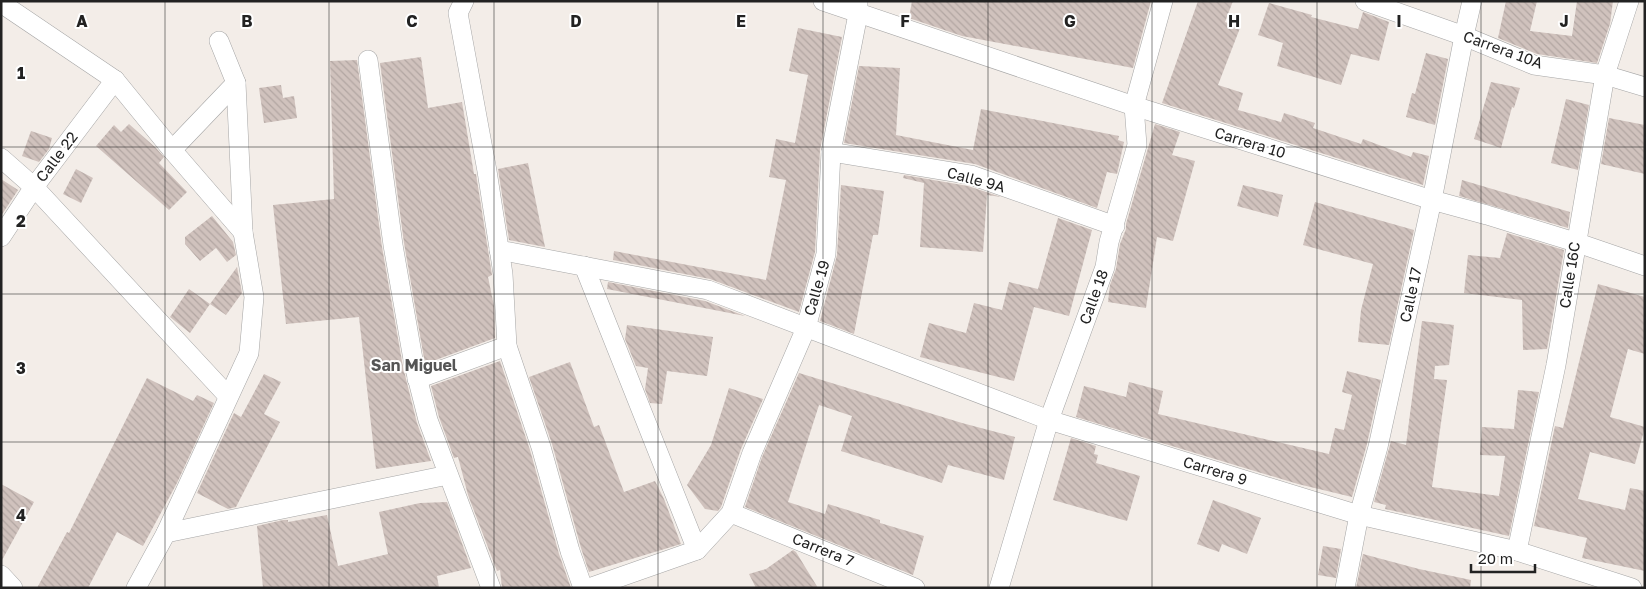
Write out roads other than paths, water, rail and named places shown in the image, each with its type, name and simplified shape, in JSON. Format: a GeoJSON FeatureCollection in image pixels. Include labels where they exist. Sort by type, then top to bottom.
{"type":"FeatureCollection","features":[{"type":"Feature","properties":{"kind":"street"},"geometry":{"type":"LineString","coordinates":[[464,1],[458,13],[503,274],[507,346],[541,447],[570,551],[583,588]]}},
{"type":"Feature","properties":{"kind":"street","name":"Carrera 10"},"geometry":{"type":"LineString","coordinates":[[823,1],[858,8],[1134,106],[1432,200],[1575,242],[1645,266]]}},
{"type":"Feature","properties":{"kind":"street","name":"Calle 18"},"geometry":{"type":"LineString","coordinates":[[999,588],[1049,420],[1105,267],[1109,242],[1137,145],[1134,106],[1163,1]]}},
{"type":"Feature","properties":{"kind":"street","name":"Carrera 10A"},"geometry":{"type":"LineString","coordinates":[[1365,1],[1464,36],[1534,65],[1604,75],[1645,87]]}},
{"type":"Feature","properties":{"kind":"street","name":"Calle 17"},"geometry":{"type":"LineString","coordinates":[[1345,588],[1359,515],[1378,447],[1432,200],[1472,1]]}},
{"type":"Feature","properties":{"kind":"street","name":"Calle 16C"},"geometry":{"type":"LineString","coordinates":[[1517,551],[1556,365],[1604,75],[1629,1]]}},
{"type":"Feature","properties":{"kind":"street"},"geometry":{"type":"LineString","coordinates":[[1,3],[115,80],[243,232]]}},
{"type":"Feature","properties":{"kind":"street","name":"Calle 19"},"geometry":{"type":"LineString","coordinates":[[697,550],[731,513],[752,454],[806,328],[826,254],[831,152],[858,8]]}},
{"type":"Feature","properties":{"kind":"street"},"geometry":{"type":"LineString","coordinates":[[136,588],[166,533],[249,353],[254,297],[243,232],[236,83],[220,41]]}},
{"type":"Feature","properties":{"kind":"street"},"geometry":{"type":"LineString","coordinates":[[368,60],[393,245],[417,379],[428,420],[491,588]]}},
{"type":"Feature","properties":{"kind":"street","name":"Calle 22"},"geometry":{"type":"LineString","coordinates":[[1,238],[34,187],[115,80]]}},
{"type":"Feature","properties":{"kind":"street"},"geometry":{"type":"LineString","coordinates":[[172,150],[236,83]]}},
{"type":"Feature","properties":{"kind":"street","name":"Calle 9A"},"geometry":{"type":"LineString","coordinates":[[831,152],[971,175],[1115,226]]}},
{"type":"Feature","properties":{"kind":"street"},"geometry":{"type":"LineString","coordinates":[[1,158],[34,187],[228,396]]}},
{"type":"Feature","properties":{"kind":"street","name":"Carrera 9"},"geometry":{"type":"LineString","coordinates":[[499,250],[708,290],[1049,420],[1359,515],[1517,551],[1632,588]]}},
{"type":"Feature","properties":{"kind":"street"},"geometry":{"type":"LineString","coordinates":[[584,266],[697,550],[589,588]]}},
{"type":"Feature","properties":{"kind":"street"},"geometry":{"type":"LineString","coordinates":[[417,379],[507,346]]}},
{"type":"Feature","properties":{"kind":"street"},"geometry":{"type":"LineString","coordinates":[[166,533],[448,475]]}},
{"type":"Feature","properties":{"kind":"street","name":"Carrera 7"},"geometry":{"type":"LineString","coordinates":[[731,513],[915,588]]}},
{"type":"Feature","properties":{"kind":"street"},"geometry":{"type":"LineString","coordinates":[[1,576],[13,588]]}},
{"type":"Feature","properties":{"kind":"district","name":"San Miguel"},"geometry":{"type":"Point","coordinates":[414,365]}}]}
